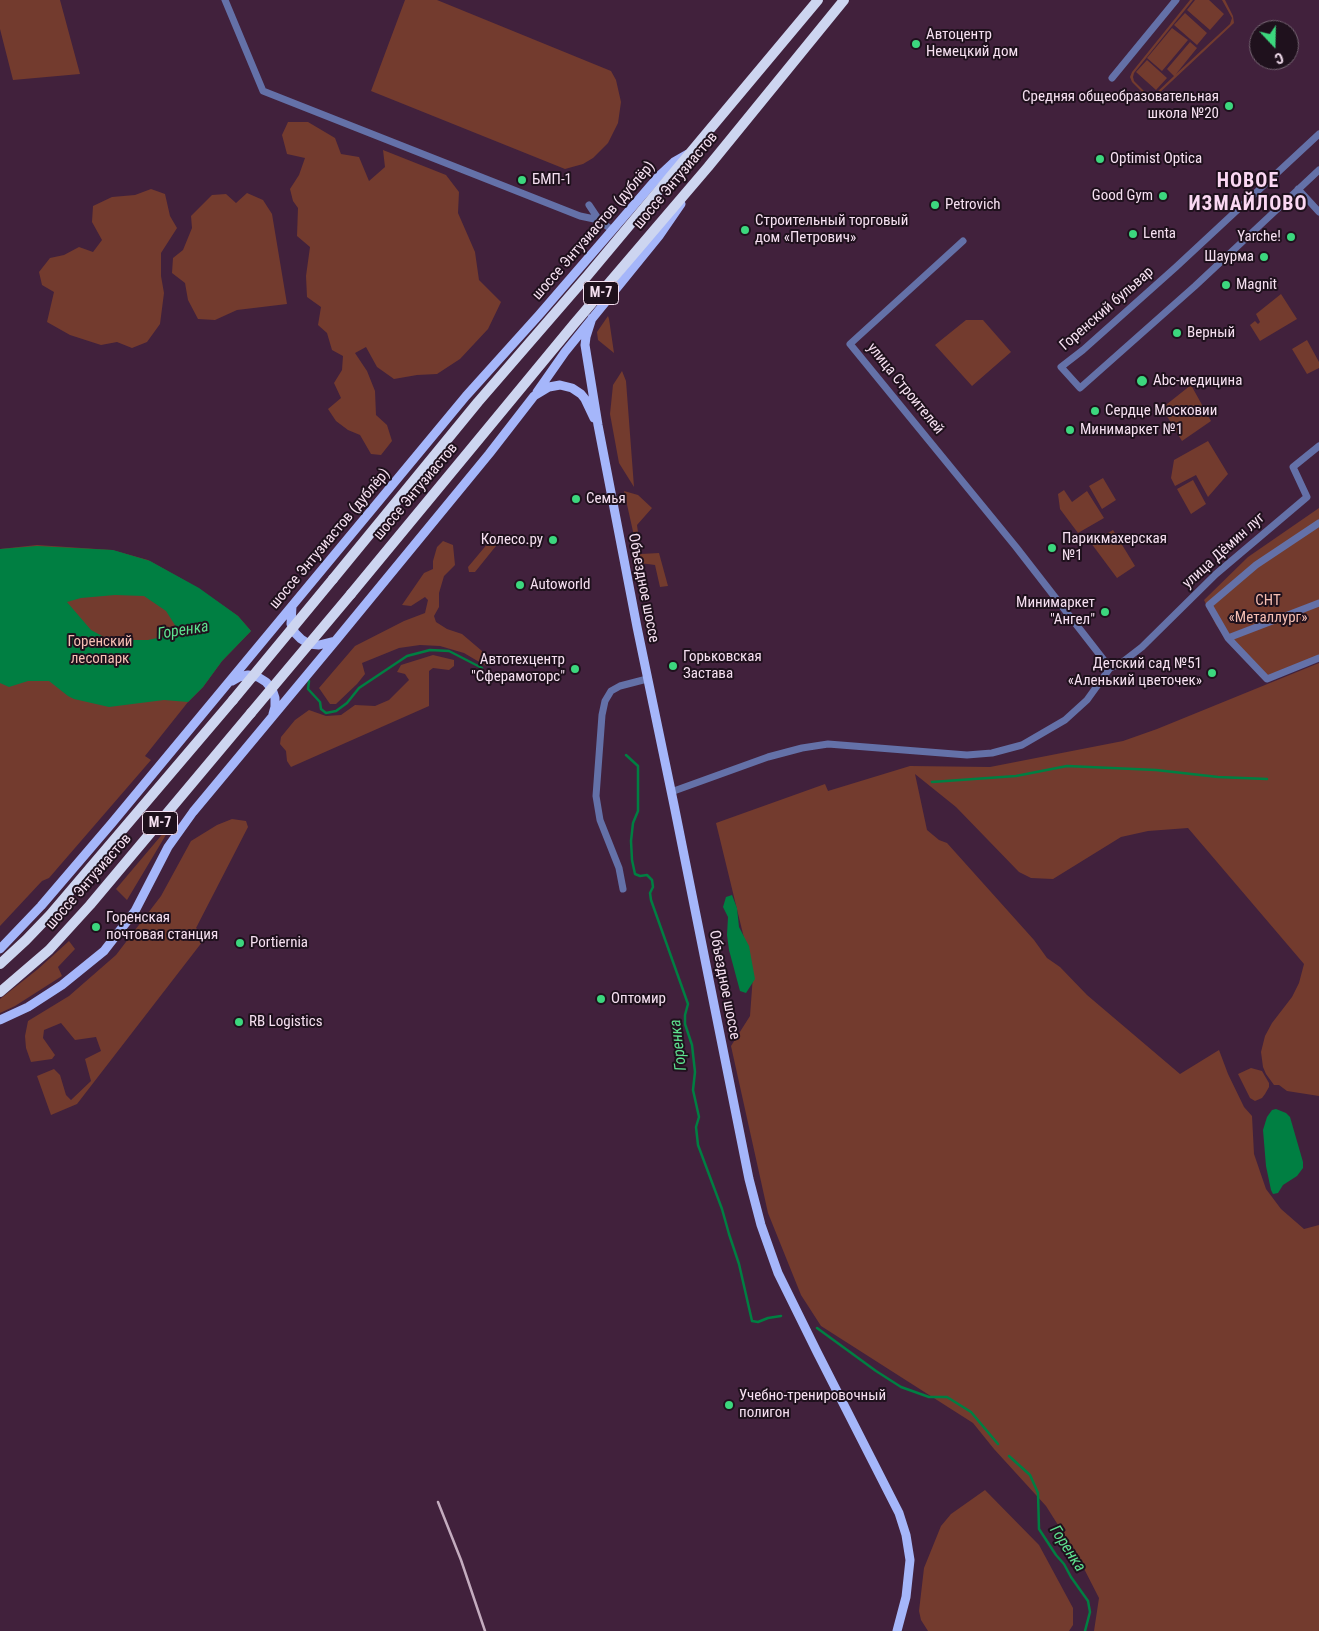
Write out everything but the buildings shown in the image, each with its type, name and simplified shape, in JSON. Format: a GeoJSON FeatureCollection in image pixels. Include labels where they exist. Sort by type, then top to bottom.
{"type":"FeatureCollection","features":[{"type":"Feature","properties":{"kind":"highway","name":"шоссе Энтузиастов"},"geometry":{"type":"LineString","coordinates":[[0,964],[50,915],[233,700],[472,410],[588,275],[818,0]]}},
{"type":"Feature","properties":{"kind":"highway","name":"шоссе Энтузиастов"},"geometry":{"type":"LineString","coordinates":[[0,992],[49,950],[90,905],[574,324],[708,167],[844,0]]}},
{"type":"Feature","properties":{"kind":"main road","name":"шоссе Энтузиастов (дублёр)"},"geometry":{"type":"LineString","coordinates":[[0,949],[53,892],[230,682],[466,396],[659,176],[674,162],[688,154]]}},
{"type":"Feature","properties":{"kind":"main road"},"geometry":{"type":"LineString","coordinates":[[0,1020],[28,1007],[62,985],[104,951],[135,911],[168,847],[180,829],[486,458],[592,318],[659,236],[708,167]]}},
{"type":"Feature","properties":{"kind":"main road","name":"Объездное шоссе"},"geometry":{"type":"LineString","coordinates":[[592,318],[585,345],[598,425],[647,679],[749,1179],[761,1225],[778,1272],[899,1513],[906,1535],[910,1560],[906,1597],[897,1631]]}},
{"type":"Feature","properties":{"kind":"main road"},"geometry":{"type":"LineString","coordinates":[[534,396],[549,386],[560,385],[572,388],[585,399],[598,425]]}},
{"type":"Feature","properties":{"kind":"main road"},"geometry":{"type":"LineString","coordinates":[[292,606],[291,624],[301,640],[309,644],[319,645],[337,640]]}},
{"type":"Feature","properties":{"kind":"main road"},"geometry":{"type":"LineString","coordinates":[[230,682],[248,675],[258,677],[266,682],[272,689],[275,698],[273,717]]}},
{"type":"Feature","properties":{"kind":"street"},"geometry":{"type":"LineString","coordinates":[[225,0],[263,91],[580,216],[599,220]]}},
{"type":"Feature","properties":{"kind":"street"},"geometry":{"type":"LineString","coordinates":[[1112,78],[1176,0]]}},
{"type":"Feature","properties":{"kind":"street","name":"Горенский бульвар"},"geometry":{"type":"LineString","coordinates":[[1319,134],[1176,267],[1083,350],[1061,367],[1080,388],[1195,286],[1319,170]]}},
{"type":"Feature","properties":{"kind":"street"},"geometry":{"type":"LineString","coordinates":[[1298,189],[1319,212]]}},
{"type":"Feature","properties":{"kind":"street"},"geometry":{"type":"LineString","coordinates":[[589,204],[599,220],[612,230]]}},
{"type":"Feature","properties":{"kind":"street","name":"улица Строителей"},"geometry":{"type":"LineString","coordinates":[[963,241],[850,344],[1016,547],[1110,668]]}},
{"type":"Feature","properties":{"kind":"street","name":"улица Дёмин луг"},"geometry":{"type":"LineString","coordinates":[[1110,668],[1120,664],[1142,647],[1216,574],[1307,497],[1293,467],[1319,446]]}},
{"type":"Feature","properties":{"kind":"street"},"geometry":{"type":"LineString","coordinates":[[1319,523],[1256,565],[1209,605],[1228,638],[1267,678],[1319,658]]}},
{"type":"Feature","properties":{"kind":"street"},"geometry":{"type":"LineString","coordinates":[[1228,638],[1319,603]]}},
{"type":"Feature","properties":{"kind":"street"},"geometry":{"type":"LineString","coordinates":[[671,792],[768,757],[802,748],[828,744],[967,755],[992,753],[1022,745],[1065,720],[1087,700],[1110,668]]}},
{"type":"Feature","properties":{"kind":"street"},"geometry":{"type":"LineString","coordinates":[[623,889],[619,868],[600,820],[596,796],[602,715],[605,702],[611,691],[620,686],[647,679]]}},
{"type":"Feature","properties":{"kind":"green space"},"geometry":{"type":"Polygon","coordinates":[[[0,0],[60,0],[80,74],[13,80],[0,29],[0,0]]]}},
{"type":"Feature","properties":{"kind":"green space"},"geometry":{"type":"Polygon","coordinates":[[[405,0],[437,0],[611,71],[616,80],[621,102],[618,123],[608,143],[593,158],[583,164],[565,169],[371,91],[405,0]]]}},
{"type":"Feature","properties":{"kind":"green space"},"geometry":{"type":"Polygon","coordinates":[[[1190,0],[1193,0],[1134,73],[1134,81],[1146,93],[1155,94],[1174,76],[1167,69],[1190,42],[1197,48],[1176,74],[1230,24],[1232,18],[1222,0],[1225,0],[1233,16],[1234,23],[1156,96],[1150,97],[1145,95],[1132,82],[1130,77],[1132,72],[1190,0]]]}},
{"type":"Feature","properties":{"kind":"green space"},"geometry":{"type":"Polygon","coordinates":[[[1195,0],[1209,0],[1224,14],[1210,30],[1187,10],[1195,0]]]}},
{"type":"Feature","properties":{"kind":"green space"},"geometry":{"type":"Polygon","coordinates":[[[1185,13],[1207,33],[1197,45],[1174,25],[1185,13]]]}},
{"type":"Feature","properties":{"kind":"green space"},"geometry":{"type":"Polygon","coordinates":[[[1172,28],[1188,40],[1162,71],[1147,58],[1172,28]]]}},
{"type":"Feature","properties":{"kind":"green space"},"geometry":{"type":"Polygon","coordinates":[[[1147,60],[1167,78],[1156,90],[1136,72],[1147,60]]]}},
{"type":"Feature","properties":{"kind":"green space"},"geometry":{"type":"Polygon","coordinates":[[[288,122],[308,122],[335,138],[341,154],[359,157],[369,181],[385,167],[383,150],[446,175],[459,192],[458,213],[475,252],[479,280],[501,302],[488,329],[460,359],[437,374],[394,379],[377,367],[366,347],[355,353],[367,371],[375,391],[376,415],[387,425],[392,441],[381,455],[371,454],[360,435],[348,430],[336,421],[328,409],[341,398],[334,383],[342,370],[343,356],[332,350],[327,333],[318,325],[321,307],[307,297],[306,276],[310,247],[297,236],[298,208],[293,201],[290,189],[299,175],[305,158],[287,154],[282,135],[288,122]]]}},
{"type":"Feature","properties":{"kind":"green space"},"geometry":{"type":"Polygon","coordinates":[[[151,189],[165,194],[170,216],[177,228],[161,253],[161,276],[164,293],[160,324],[147,342],[132,348],[117,342],[101,345],[70,335],[47,322],[54,292],[42,285],[39,272],[50,258],[64,255],[79,247],[93,252],[102,240],[92,222],[93,206],[112,197],[135,195],[151,189]]]}},
{"type":"Feature","properties":{"kind":"green space"},"geometry":{"type":"Polygon","coordinates":[[[247,193],[263,200],[272,214],[287,304],[237,310],[215,320],[198,319],[188,300],[185,283],[172,273],[173,258],[183,250],[192,228],[191,216],[212,195],[226,194],[236,203],[247,193]]]}},
{"type":"Feature","properties":{"kind":"green space"},"geometry":{"type":"Polygon","coordinates":[[[1281,294],[1297,319],[1260,341],[1250,325],[1255,321],[1258,324],[1260,322],[1256,314],[1281,294]]]}},
{"type":"Feature","properties":{"kind":"green space"},"geometry":{"type":"Polygon","coordinates":[[[608,316],[614,353],[598,340],[597,332],[608,316]]]}},
{"type":"Feature","properties":{"kind":"green space"},"geometry":{"type":"Polygon","coordinates":[[[966,320],[983,320],[1011,352],[972,386],[935,345],[966,320]]]}},
{"type":"Feature","properties":{"kind":"green space"},"geometry":{"type":"Polygon","coordinates":[[[1307,340],[1319,362],[1319,368],[1307,374],[1292,349],[1307,340]]]}},
{"type":"Feature","properties":{"kind":"green space"},"geometry":{"type":"Polygon","coordinates":[[[622,371],[626,381],[634,487],[619,463],[610,414],[613,385],[622,371]]]}},
{"type":"Feature","properties":{"kind":"green space"},"geometry":{"type":"Polygon","coordinates":[[[1191,385],[1211,421],[1182,441],[1162,408],[1191,385]]]}},
{"type":"Feature","properties":{"kind":"green space"},"geometry":{"type":"Polygon","coordinates":[[[1208,441],[1228,474],[1208,497],[1196,475],[1175,486],[1171,478],[1174,460],[1208,441]]]}},
{"type":"Feature","properties":{"kind":"green space"},"geometry":{"type":"Polygon","coordinates":[[[1103,478],[1116,500],[1102,509],[1089,486],[1103,478]]]}},
{"type":"Feature","properties":{"kind":"green space"},"geometry":{"type":"Polygon","coordinates":[[[1193,480],[1206,504],[1191,514],[1177,489],[1193,480]]]}},
{"type":"Feature","properties":{"kind":"green space"},"geometry":{"type":"Polygon","coordinates":[[[1064,490],[1072,502],[1087,491],[1104,518],[1078,533],[1060,509],[1058,494],[1064,490]]]}},
{"type":"Feature","properties":{"kind":"green space"},"geometry":{"type":"Polygon","coordinates":[[[624,491],[638,495],[652,508],[637,525],[641,554],[659,553],[668,586],[660,587],[655,565],[640,563],[624,491]]]}},
{"type":"Feature","properties":{"kind":"green space","name":"СНТ «Металлург»"},"geometry":{"type":"Polygon","coordinates":[[[1319,508],[1319,661],[1268,681],[1226,638],[1216,625],[1204,600],[1248,557],[1319,508]]]}},
{"type":"Feature","properties":{"kind":"green space"},"geometry":{"type":"Polygon","coordinates":[[[1113,530],[1135,566],[1117,578],[1091,543],[1113,530]]]}},
{"type":"Feature","properties":{"kind":"green space"},"geometry":{"type":"Polygon","coordinates":[[[498,535],[501,538],[500,541],[475,572],[469,572],[468,567],[494,536],[498,535]]]}},
{"type":"Feature","properties":{"kind":"green space"},"geometry":{"type":"Polygon","coordinates":[[[443,541],[453,545],[455,565],[444,576],[439,593],[439,607],[434,616],[436,622],[447,629],[462,634],[482,651],[488,660],[486,666],[464,653],[440,646],[420,645],[399,648],[362,663],[365,674],[336,704],[330,704],[319,688],[355,646],[404,621],[425,613],[428,600],[425,597],[411,606],[402,605],[424,573],[433,569],[437,547],[443,541]]]}},
{"type":"Feature","properties":{"kind":"green space","name":"Горенский лесопарк"},"geometry":{"type":"Polygon","coordinates":[[[37,545],[112,550],[148,560],[198,588],[238,616],[251,631],[222,661],[203,687],[188,702],[145,756],[151,760],[49,878],[42,881],[0,926],[0,549],[37,545]]]}},
{"type":"Feature","properties":{"kind":"green space"},"geometry":{"type":"Polygon","coordinates":[[[433,655],[454,660],[454,666],[449,670],[433,668],[429,671],[429,706],[291,767],[287,761],[286,751],[280,744],[281,737],[295,720],[309,710],[326,716],[341,715],[355,705],[375,706],[389,700],[409,680],[405,674],[397,672],[401,665],[433,655]]]}},
{"type":"Feature","properties":{"kind":"green space"},"geometry":{"type":"Polygon","coordinates":[[[1319,663],[1319,1096],[1287,1091],[1279,1085],[1274,1085],[1263,1067],[1261,1052],[1265,1036],[1272,1023],[1292,997],[1299,983],[1304,964],[1188,828],[1148,831],[1121,837],[1053,879],[1031,878],[1019,872],[956,807],[915,774],[927,830],[939,840],[947,843],[1034,940],[1047,958],[1060,967],[1087,995],[1180,1074],[1219,1050],[1244,1107],[1252,1116],[1254,1154],[1266,1189],[1281,1209],[1304,1229],[1319,1225],[1319,1631],[1094,1631],[1099,1598],[1077,1555],[1046,1506],[973,1423],[821,1326],[801,1295],[768,1213],[731,1046],[750,1016],[753,975],[716,823],[825,784],[828,791],[910,766],[990,767],[1123,741],[1319,663]]]}},
{"type":"Feature","properties":{"kind":"green space"},"geometry":{"type":"Polygon","coordinates":[[[176,818],[127,900],[116,889],[176,818]]]}},
{"type":"Feature","properties":{"kind":"green space"},"geometry":{"type":"Polygon","coordinates":[[[232,819],[246,821],[248,827],[196,928],[206,937],[77,1104],[51,1115],[37,1076],[54,1069],[60,1075],[66,1095],[71,1100],[91,1081],[85,1059],[101,1051],[96,1037],[75,1040],[61,1023],[44,1030],[43,1038],[55,1055],[52,1059],[31,1062],[26,1048],[25,1036],[28,1021],[69,996],[116,955],[161,896],[191,841],[217,825],[232,819]]]}},
{"type":"Feature","properties":{"kind":"green space"},"geometry":{"type":"Polygon","coordinates":[[[69,941],[75,949],[58,967],[62,976],[15,1006],[0,1013],[0,999],[69,941]]]}},
{"type":"Feature","properties":{"kind":"green space"},"geometry":{"type":"Polygon","coordinates":[[[1251,1068],[1262,1071],[1269,1083],[1269,1087],[1262,1098],[1255,1101],[1250,1098],[1238,1074],[1251,1068]]]}},
{"type":"Feature","properties":{"kind":"green space"},"geometry":{"type":"Polygon","coordinates":[[[985,1490],[1039,1545],[1073,1608],[1073,1625],[1069,1631],[928,1631],[921,1620],[919,1611],[924,1568],[941,1526],[951,1514],[985,1490]]]}},
{"type":"Feature","properties":{"kind":"water"},"geometry":{"type":"Polygon","coordinates":[[[37,546],[113,550],[150,561],[199,588],[238,616],[251,631],[222,661],[203,687],[188,702],[164,700],[109,707],[74,699],[49,681],[28,681],[9,687],[0,683],[0,549],[37,546]],[[115,595],[81,598],[67,602],[91,630],[104,637],[119,640],[148,640],[180,633],[166,611],[144,596],[115,595]]]}},
{"type":"Feature","properties":{"kind":"water"},"geometry":{"type":"Polygon","coordinates":[[[732,895],[737,908],[739,927],[749,946],[755,979],[746,993],[740,991],[729,950],[727,935],[728,917],[723,907],[726,897],[732,895]]]}},
{"type":"Feature","properties":{"kind":"water"},"geometry":{"type":"Polygon","coordinates":[[[1276,1109],[1290,1117],[1303,1168],[1297,1176],[1283,1185],[1278,1193],[1273,1194],[1266,1166],[1263,1130],[1267,1117],[1272,1110],[1276,1109]]]}},
{"type":"Feature","properties":{"kind":"waterway","name":"Горенка"},"geometry":{"type":"LineString","coordinates":[[309,681],[308,689],[320,702],[321,709],[326,713],[336,711],[347,703],[359,688],[407,656],[430,650],[449,651],[482,668]]}},
{"type":"Feature","properties":{"kind":"waterway","name":"Горенка"},"geometry":{"type":"LineString","coordinates":[[626,755],[638,766],[638,811],[633,823],[631,841],[635,874],[640,876],[647,875],[652,880],[651,900],[688,1004],[685,1024],[692,1045],[695,1072],[693,1090],[699,1117],[696,1127],[698,1145],[722,1209],[739,1264],[752,1321],[758,1322],[781,1316]]}},
{"type":"Feature","properties":{"kind":"waterway"},"geometry":{"type":"LineString","coordinates":[[932,782],[1016,776],[1067,766],[1156,770],[1218,777],[1267,779]]}},
{"type":"Feature","properties":{"kind":"waterway","name":"Горенка"},"geometry":{"type":"LineString","coordinates":[[817,1328],[901,1387],[929,1397],[947,1397],[971,1412],[998,1444]]}},
{"type":"Feature","properties":{"kind":"waterway","name":"Горенка"},"geometry":{"type":"LineString","coordinates":[[1009,1456],[1030,1475],[1038,1493],[1039,1529],[1088,1601],[1090,1612],[1085,1631]]}},
{"type":"Feature","properties":{"kind":"railway"},"geometry":{"type":"LineString","coordinates":[[438,1502],[461,1560],[485,1631]]}},
{"type":"Feature","properties":{"kind":"place","name":"Автоцентр Немецкий дом"},"geometry":{"type":"Point","coordinates":[916,44]}},
{"type":"Feature","properties":{"kind":"place","name":"Средняя общеобразовательная школа №20"},"geometry":{"type":"Point","coordinates":[1229,106]}},
{"type":"Feature","properties":{"kind":"place","name":"Optimist Optica"},"geometry":{"type":"Point","coordinates":[1100,159]}},
{"type":"Feature","properties":{"kind":"place","name":"БМП-1"},"geometry":{"type":"Point","coordinates":[522,180]}},
{"type":"Feature","properties":{"kind":"place","name":"Good Gym"},"geometry":{"type":"Point","coordinates":[1163,196]}},
{"type":"Feature","properties":{"kind":"place","name":"Petrovich"},"geometry":{"type":"Point","coordinates":[935,205]}},
{"type":"Feature","properties":{"kind":"place","name":"Строительный торговый дом «Петрович»"},"geometry":{"type":"Point","coordinates":[745,230]}},
{"type":"Feature","properties":{"kind":"place","name":"Lenta"},"geometry":{"type":"Point","coordinates":[1133,234]}},
{"type":"Feature","properties":{"kind":"place","name":"Yarche!"},"geometry":{"type":"Point","coordinates":[1291,237]}},
{"type":"Feature","properties":{"kind":"place","name":"Шаурма"},"geometry":{"type":"Point","coordinates":[1264,257]}},
{"type":"Feature","properties":{"kind":"place","name":"Magnit"},"geometry":{"type":"Point","coordinates":[1226,285]}},
{"type":"Feature","properties":{"kind":"place","name":"Верный"},"geometry":{"type":"Point","coordinates":[1177,333]}},
{"type":"Feature","properties":{"kind":"place","name":"Abc-медицина"},"geometry":{"type":"Point","coordinates":[1142,381]}},
{"type":"Feature","properties":{"kind":"place","name":"Сердце Московии"},"geometry":{"type":"Point","coordinates":[1095,411]}},
{"type":"Feature","properties":{"kind":"place","name":"Минимаркет №1"},"geometry":{"type":"Point","coordinates":[1070,430]}},
{"type":"Feature","properties":{"kind":"place","name":"Семья"},"geometry":{"type":"Point","coordinates":[576,499]}},
{"type":"Feature","properties":{"kind":"place","name":"Колесо.ру"},"geometry":{"type":"Point","coordinates":[553,540]}},
{"type":"Feature","properties":{"kind":"place","name":"Парикмахерская №1"},"geometry":{"type":"Point","coordinates":[1052,548]}},
{"type":"Feature","properties":{"kind":"place","name":"Autoworld"},"geometry":{"type":"Point","coordinates":[520,585]}},
{"type":"Feature","properties":{"kind":"place","name":"Минимаркет \"Ангел\""},"geometry":{"type":"Point","coordinates":[1105,612]}},
{"type":"Feature","properties":{"kind":"place","name":"Горьковская Застава"},"geometry":{"type":"Point","coordinates":[673,666]}},
{"type":"Feature","properties":{"kind":"place","name":"Автотехцентр \"Сферамоторс\""},"geometry":{"type":"Point","coordinates":[575,669]}},
{"type":"Feature","properties":{"kind":"place","name":"Детский сад №51 «Аленький цветочек»"},"geometry":{"type":"Point","coordinates":[1212,673]}},
{"type":"Feature","properties":{"kind":"place","name":"Горенская почтовая станция"},"geometry":{"type":"Point","coordinates":[96,927]}},
{"type":"Feature","properties":{"kind":"place","name":"Portiernia"},"geometry":{"type":"Point","coordinates":[240,943]}},
{"type":"Feature","properties":{"kind":"place","name":"Оптомир"},"geometry":{"type":"Point","coordinates":[601,999]}},
{"type":"Feature","properties":{"kind":"place","name":"RB Logistics"},"geometry":{"type":"Point","coordinates":[239,1022]}},
{"type":"Feature","properties":{"kind":"place","name":"Учебно-тренировочный полигон"},"geometry":{"type":"Point","coordinates":[729,1405]}},
{"type":"Feature","properties":{"kind":"district","name":"НОВОЕ ИЗМАЙЛОВО"},"geometry":{"type":"Point","coordinates":[1248,194]}}]}
